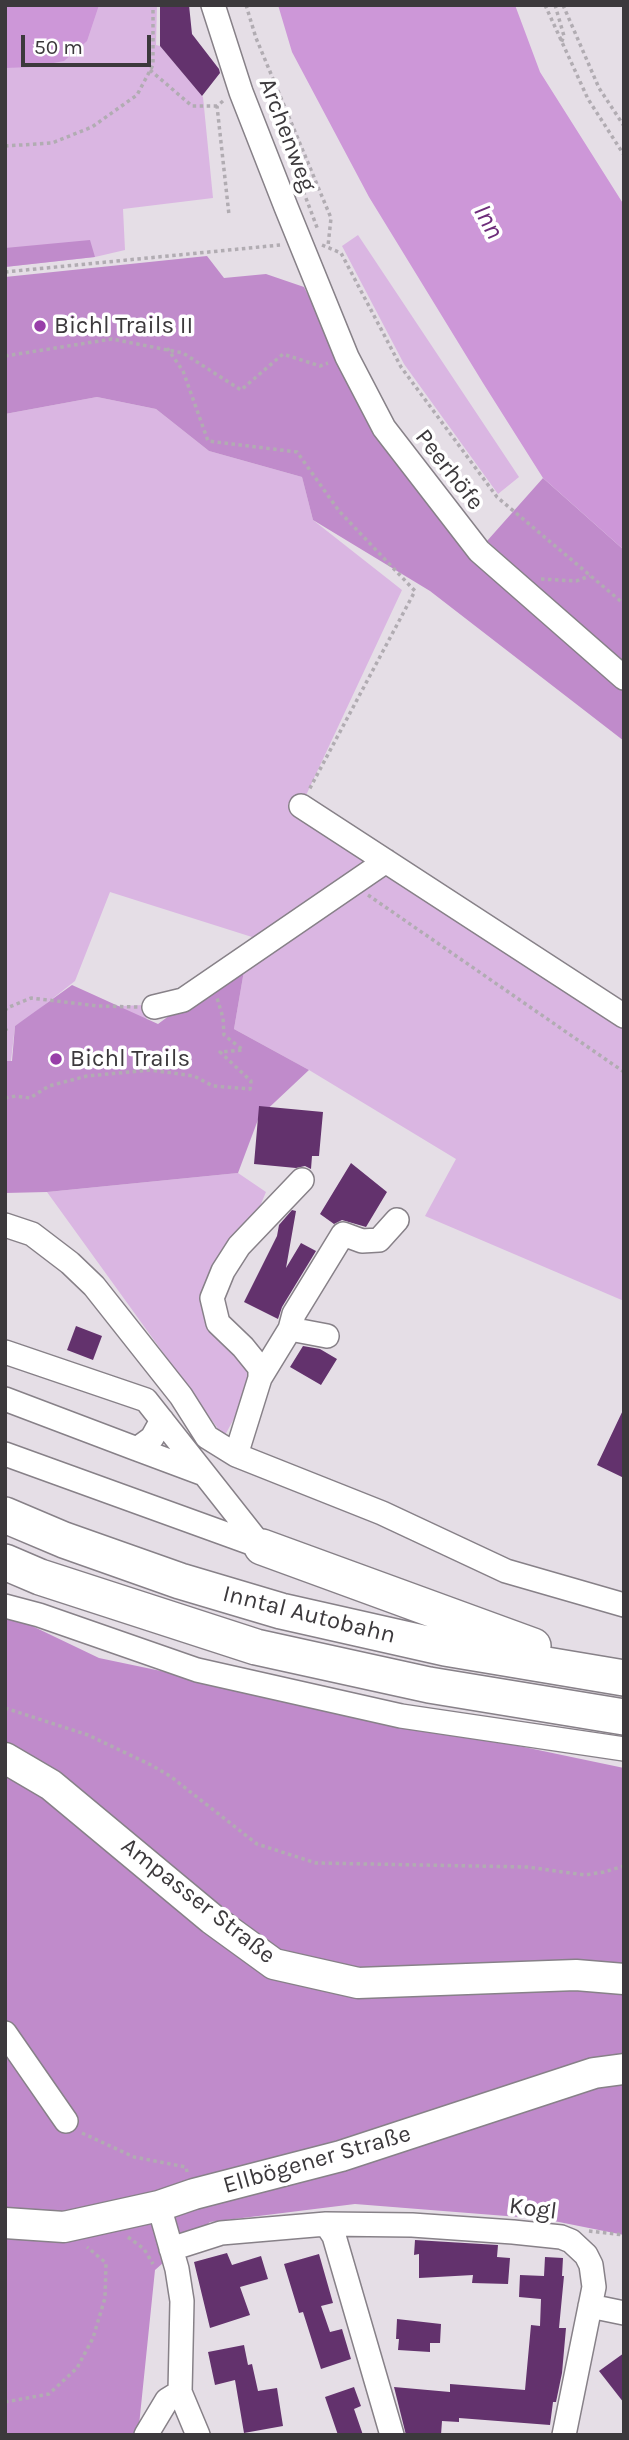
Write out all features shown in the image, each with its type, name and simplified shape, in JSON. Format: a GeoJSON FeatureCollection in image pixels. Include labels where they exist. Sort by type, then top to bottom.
{"type":"FeatureCollection","features":[{"type":"Feature","properties":{"kind":"highway","name":"Inntal Autobahn"},"geometry":{"type":"LineString","coordinates":[[5,1515],[64,1540],[180,1581],[281,1611],[445,1648],[622,1677]]}},
{"type":"Feature","properties":{"kind":"highway"},"geometry":{"type":"LineString","coordinates":[[262,1547],[532,1646],[589,1658],[622,1677]]}},
{"type":"Feature","properties":{"kind":"highway","name":"Inntal Autobahn"},"geometry":{"type":"LineString","coordinates":[[5,1562],[40,1577],[256,1647],[429,1685],[624,1717]]}},
{"type":"Feature","properties":{"kind":"main road","name":"Ampasser Straße"},"geometry":{"type":"LineString","coordinates":[[5,1758],[51,1785],[212,1919],[274,1964],[358,1983],[576,1975],[624,1979]]}},
{"type":"Feature","properties":{"kind":"main road","name":"Ellbögener Straße"},"geometry":{"type":"LineString","coordinates":[[5,2223],[64,2227],[159,2206],[194,2194],[341,2157],[594,2073],[624,2069]]}},
{"type":"Feature","properties":{"kind":"street","name":"Archenweg"},"geometry":{"type":"LineString","coordinates":[[212,5],[241,92],[301,243]]}},
{"type":"Feature","properties":{"kind":"street","name":"Peerhöfe"},"geometry":{"type":"LineString","coordinates":[[301,243],[347,357],[384,428],[479,551],[624,678]]}},
{"type":"Feature","properties":{"kind":"street"},"geometry":{"type":"LineString","coordinates":[[301,806],[624,1016]]}},
{"type":"Feature","properties":{"kind":"street"},"geometry":{"type":"LineString","coordinates":[[154,1007],[183,1000],[386,861]]}},
{"type":"Feature","properties":{"kind":"street"},"geometry":{"type":"LineString","coordinates":[[260,1378],[260,1368],[243,1346],[218,1323],[212,1298],[223,1271],[239,1245],[302,1180]]}},
{"type":"Feature","properties":{"kind":"street"},"geometry":{"type":"LineString","coordinates":[[236,1455],[260,1378],[290,1329],[294,1314],[343,1234],[362,1241],[379,1240],[397,1220]]}},
{"type":"Feature","properties":{"kind":"street"},"geometry":{"type":"LineString","coordinates":[[5,1225],[32,1234],[71,1263],[93,1286],[190,1410],[207,1437],[236,1455],[382,1513],[506,1571],[624,1605]]}},
{"type":"Feature","properties":{"kind":"street"},"geometry":{"type":"LineString","coordinates":[[290,1329],[327,1336]]}},
{"type":"Feature","properties":{"kind":"street"},"geometry":{"type":"LineString","coordinates":[[5,1353],[146,1400],[262,1547]]}},
{"type":"Feature","properties":{"kind":"street"},"geometry":{"type":"LineString","coordinates":[[5,1399],[204,1474]]}},
{"type":"Feature","properties":{"kind":"street"},"geometry":{"type":"LineString","coordinates":[[137,1449],[165,1424],[190,1410]]}},
{"type":"Feature","properties":{"kind":"street"},"geometry":{"type":"LineString","coordinates":[[5,1454],[262,1547]]}},
{"type":"Feature","properties":{"kind":"street"},"geometry":{"type":"LineString","coordinates":[[5,1606],[39,1615],[210,1674],[401,1716],[624,1749]]}},
{"type":"Feature","properties":{"kind":"street"},"geometry":{"type":"LineString","coordinates":[[5,2033],[66,2121]]}},
{"type":"Feature","properties":{"kind":"street"},"geometry":{"type":"LineString","coordinates":[[159,2206],[182,2301],[180,2392],[198,2435]]}},
{"type":"Feature","properties":{"kind":"street"},"geometry":{"type":"LineString","coordinates":[[326,2224],[334,2236],[392,2435]]}},
{"type":"Feature","properties":{"kind":"street","name":"Kogl"},"geometry":{"type":"LineString","coordinates":[[171,2249],[220,2234],[326,2224],[412,2225],[561,2237],[580,2248],[591,2265],[594,2287],[564,2435]]}},
{"type":"Feature","properties":{"kind":"street"},"geometry":{"type":"LineString","coordinates":[[590,2306],[624,2313]]}},
{"type":"Feature","properties":{"kind":"street"},"geometry":{"type":"LineString","coordinates":[[146,2435],[167,2400],[180,2392]]}},
{"type":"Feature","properties":{"kind":"path"},"geometry":{"type":"LineString","coordinates":[[5,146],[52,143],[92,127],[136,95],[150,70],[153,53],[153,5]]}},
{"type":"Feature","properties":{"kind":"path"},"geometry":{"type":"LineString","coordinates":[[246,5],[273,79],[331,218],[328,246],[341,253],[401,367],[497,497],[624,604]]}},
{"type":"Feature","properties":{"kind":"path"},"geometry":{"type":"LineString","coordinates":[[545,5],[588,99],[624,155]]}},
{"type":"Feature","properties":{"kind":"path"},"geometry":{"type":"LineString","coordinates":[[555,5],[564,36],[561,44]]}},
{"type":"Feature","properties":{"kind":"path"},"geometry":{"type":"LineString","coordinates":[[563,5],[599,88],[624,126]]}},
{"type":"Feature","properties":{"kind":"path"},"geometry":{"type":"LineString","coordinates":[[150,70],[192,106],[217,106],[230,96]]}},
{"type":"Feature","properties":{"kind":"path"},"geometry":{"type":"LineString","coordinates":[[260,84],[273,79]]}},
{"type":"Feature","properties":{"kind":"path"},"geometry":{"type":"LineString","coordinates":[[217,106],[229,215]]}},
{"type":"Feature","properties":{"kind":"path"},"geometry":{"type":"LineString","coordinates":[[5,272],[301,243]]}},
{"type":"Feature","properties":{"kind":"path"},"geometry":{"type":"LineString","coordinates":[[5,356],[112,339],[183,353],[241,390],[283,354],[320,366],[347,357]]}},
{"type":"Feature","properties":{"kind":"path"},"geometry":{"type":"LineString","coordinates":[[167,348],[183,371],[208,441],[297,452],[339,511],[415,591],[301,806]]}},
{"type":"Feature","properties":{"kind":"path"},"geometry":{"type":"LineString","coordinates":[[508,577],[576,581],[590,576]]}},
{"type":"Feature","properties":{"kind":"path"},"geometry":{"type":"LineString","coordinates":[[352,884],[624,1072]]}},
{"type":"Feature","properties":{"kind":"path"},"geometry":{"type":"LineString","coordinates":[[5,1098],[30,1098],[49,1086],[88,1076],[150,1070],[194,1076],[213,1086],[250,1089],[251,1081],[220,1052],[243,1050],[224,1035],[223,1018],[211,979]]}},
{"type":"Feature","properties":{"kind":"path"},"geometry":{"type":"LineString","coordinates":[[5,1011],[32,998],[99,1006],[154,1007]]}},
{"type":"Feature","properties":{"kind":"path"},"geometry":{"type":"LineString","coordinates":[[5,1708],[88,1735],[151,1765],[170,1776],[257,1844],[316,1863],[527,1867],[585,1875],[624,1866]]}},
{"type":"Feature","properties":{"kind":"path"},"geometry":{"type":"LineString","coordinates":[[66,2121],[80,2132],[134,2157],[186,2168],[194,2194]]}},
{"type":"Feature","properties":{"kind":"path"},"geometry":{"type":"LineString","coordinates":[[5,2402],[49,2394],[77,2368],[93,2338],[106,2298],[106,2263],[64,2227]]}},
{"type":"Feature","properties":{"kind":"path"},"geometry":{"type":"LineString","coordinates":[[125,2235],[144,2249],[156,2270]]}},
{"type":"Feature","properties":{"kind":"shaded area"},"geometry":{"type":"Polygon","coordinates":[[[5,5],[157,5],[156,45],[160,46],[203,97],[213,198],[123,209],[125,250],[95,257],[5,267],[5,5]]]}},
{"type":"Feature","properties":{"kind":"shaded area"},"geometry":{"type":"Polygon","coordinates":[[[358,235],[519,477],[498,494],[404,364],[342,246],[358,235]]]}},
{"type":"Feature","properties":{"kind":"shaded area"},"geometry":{"type":"Polygon","coordinates":[[[90,240],[95,257],[5,267],[5,248],[90,240]]]}},
{"type":"Feature","properties":{"kind":"shaded area"},"geometry":{"type":"Polygon","coordinates":[[[207,256],[224,278],[266,274],[304,287],[377,432],[624,688],[624,741],[430,591],[313,520],[302,477],[209,451],[156,409],[97,397],[5,414],[5,277],[207,256]]]}},
{"type":"Feature","properties":{"kind":"shaded area"},"geometry":{"type":"Polygon","coordinates":[[[97,397],[156,409],[209,451],[302,477],[313,520],[402,590],[301,806],[399,885],[624,1029],[624,1301],[425,1216],[456,1159],[309,1070],[234,1029],[252,937],[110,892],[75,981],[38,1010],[164,1004],[106,1052],[45,1093],[5,1106],[5,1066],[15,1066],[27,1019],[15,1026],[11,1061],[5,1061],[5,414],[97,397]]]}},
{"type":"Feature","properties":{"kind":"shaded area"},"geometry":{"type":"Polygon","coordinates":[[[543,478],[624,550],[624,665],[487,541],[543,478]]]}},
{"type":"Feature","properties":{"kind":"shaded area"},"geometry":{"type":"Polygon","coordinates":[[[246,959],[234,1029],[309,1070],[259,1117],[238,1173],[47,1192],[5,1193],[5,1061],[12,1061],[15,1026],[72,985],[158,1024],[246,959]]]}},
{"type":"Feature","properties":{"kind":"shaded area"},"geometry":{"type":"Polygon","coordinates":[[[238,1173],[266,1192],[218,1305],[268,1356],[224,1437],[47,1192],[238,1173]]]}},
{"type":"Feature","properties":{"kind":"shaded area"},"geometry":{"type":"Polygon","coordinates":[[[5,1613],[99,1658],[624,1768],[624,2235],[544,2219],[355,2204],[210,2222],[155,2270],[138,2435],[5,2435],[5,1613]]]}},
{"type":"Feature","properties":{"kind":"water"},"geometry":{"type":"Polygon","coordinates":[[[5,5],[99,5],[87,41],[64,61],[32,67],[5,68],[5,5]]]}},
{"type":"Feature","properties":{"kind":"water","name":"Inn"},"geometry":{"type":"Polygon","coordinates":[[[278,5],[515,5],[540,72],[624,205],[624,550],[543,478],[369,197],[292,52],[278,5]]]}},
{"type":"Feature","properties":{"kind":"building"},"geometry":{"type":"Polygon","coordinates":[[[160,5],[189,5],[192,34],[219,69],[220,73],[202,96],[160,46],[160,5]]]}},
{"type":"Feature","properties":{"kind":"building"},"geometry":{"type":"Polygon","coordinates":[[[259,1106],[323,1112],[319,1156],[312,1156],[311,1169],[305,1166],[296,1168],[254,1164],[259,1106]]]}},
{"type":"Feature","properties":{"kind":"building"},"geometry":{"type":"Polygon","coordinates":[[[351,1163],[387,1192],[366,1227],[342,1220],[334,1224],[320,1214],[351,1163]]]}},
{"type":"Feature","properties":{"kind":"building"},"geometry":{"type":"Polygon","coordinates":[[[292,1210],[296,1211],[286,1268],[301,1243],[316,1251],[282,1307],[278,1319],[244,1302],[277,1236],[279,1225],[292,1210]]]}},
{"type":"Feature","properties":{"kind":"building"},"geometry":{"type":"Polygon","coordinates":[[[76,1326],[102,1336],[93,1360],[67,1350],[76,1326]]]}},
{"type":"Feature","properties":{"kind":"building"},"geometry":{"type":"Polygon","coordinates":[[[303,1346],[320,1349],[337,1359],[321,1385],[290,1367],[303,1346]]]}},
{"type":"Feature","properties":{"kind":"building"},"geometry":{"type":"Polygon","coordinates":[[[624,1408],[624,1478],[597,1465],[624,1408]]]}},
{"type":"Feature","properties":{"kind":"building"},"geometry":{"type":"Polygon","coordinates":[[[415,2240],[498,2245],[497,2257],[510,2258],[508,2284],[472,2283],[473,2275],[419,2278],[419,2254],[414,2255],[415,2240]]]}},
{"type":"Feature","properties":{"kind":"building"},"geometry":{"type":"Polygon","coordinates":[[[227,2253],[232,2265],[261,2256],[268,2279],[240,2287],[250,2315],[210,2328],[194,2262],[227,2253]]]}},
{"type":"Feature","properties":{"kind":"building"},"geometry":{"type":"Polygon","coordinates":[[[319,2254],[333,2303],[321,2306],[330,2332],[342,2329],[351,2359],[321,2369],[303,2312],[299,2313],[284,2264],[319,2254]]]}},
{"type":"Feature","properties":{"kind":"building"},"geometry":{"type":"Polygon","coordinates":[[[545,2257],[563,2258],[559,2328],[566,2328],[562,2373],[556,2402],[553,2402],[550,2425],[459,2418],[459,2422],[442,2421],[441,2435],[406,2435],[394,2387],[450,2392],[450,2384],[525,2390],[531,2325],[540,2326],[541,2299],[519,2297],[520,2275],[544,2276],[545,2257]]]}},
{"type":"Feature","properties":{"kind":"building"},"geometry":{"type":"Polygon","coordinates":[[[397,2319],[441,2324],[440,2343],[430,2343],[430,2352],[398,2350],[397,2319]]]}},
{"type":"Feature","properties":{"kind":"building"},"geometry":{"type":"Polygon","coordinates":[[[244,2345],[248,2365],[252,2364],[258,2391],[277,2388],[283,2426],[244,2433],[235,2380],[215,2385],[208,2352],[244,2345]]]}},
{"type":"Feature","properties":{"kind":"building"},"geometry":{"type":"Polygon","coordinates":[[[624,2353],[624,2403],[599,2371],[624,2353]]]}},
{"type":"Feature","properties":{"kind":"building"},"geometry":{"type":"Polygon","coordinates":[[[354,2387],[361,2406],[354,2409],[363,2435],[338,2435],[325,2397],[354,2387]]]}},
{"type":"Feature","properties":{"kind":"place","name":"Bichl Trails II"},"geometry":{"type":"Point","coordinates":[40,326]}},
{"type":"Feature","properties":{"kind":"place","name":"Bichl Trails"},"geometry":{"type":"Point","coordinates":[56,1059]}}]}
